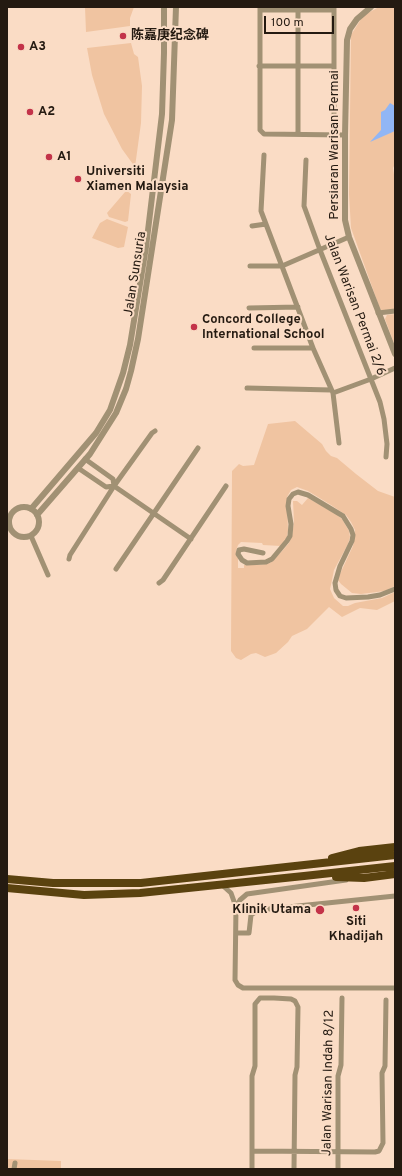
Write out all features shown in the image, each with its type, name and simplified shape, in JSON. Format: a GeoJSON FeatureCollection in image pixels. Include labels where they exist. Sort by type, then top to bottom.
{"type":"FeatureCollection","features":[{"type":"Feature","properties":{"kind":"highway"},"geometry":{"type":"LineString","coordinates":[[310,865],[359,850],[395,847]]}},
{"type":"Feature","properties":{"kind":"highway"},"geometry":{"type":"LineString","coordinates":[[7,879],[53,883],[141,883],[395,855]]}},
{"type":"Feature","properties":{"kind":"highway"},"geometry":{"type":"LineString","coordinates":[[7,888],[84,895],[140,893],[395,866]]}},
{"type":"Feature","properties":{"kind":"highway"},"geometry":{"type":"LineString","coordinates":[[304,876],[364,878],[395,874]]}},
{"type":"Feature","properties":{"kind":"street","name":"Jalan Sunsuria"},"geometry":{"type":"LineString","coordinates":[[31,509],[96,433],[110,410],[123,373],[130,345],[146,247],[162,114],[164,81],[164,7]]}},
{"type":"Feature","properties":{"kind":"street","name":"Jalan Sunsuria"},"geometry":{"type":"LineString","coordinates":[[37,515],[85,459],[116,413],[127,383],[138,339],[172,120],[176,7]]}},
{"type":"Feature","properties":{"kind":"street","name":"Persiaran Warisan Permai"},"geometry":{"type":"LineString","coordinates":[[371,7],[356,19],[350,29],[347,40],[345,220],[349,237],[395,354]]}},
{"type":"Feature","properties":{"kind":"street"},"geometry":{"type":"LineString","coordinates":[[334,135],[334,8],[260,8],[260,130],[264,134],[298,134],[334,135],[345,135]]}},
{"type":"Feature","properties":{"kind":"street"},"geometry":{"type":"LineString","coordinates":[[298,8],[298,134]]}},
{"type":"Feature","properties":{"kind":"street"},"geometry":{"type":"LineString","coordinates":[[260,66],[334,66]]}},
{"type":"Feature","properties":{"kind":"street"},"geometry":{"type":"LineString","coordinates":[[264,155],[261,211],[313,348],[332,391],[339,443]]}},
{"type":"Feature","properties":{"kind":"street","name":"Jalan Warisan Permai 2/6"},"geometry":{"type":"LineString","coordinates":[[306,160],[304,206],[380,402],[387,444],[386,457]]}},
{"type":"Feature","properties":{"kind":"street"},"geometry":{"type":"LineString","coordinates":[[252,226],[266,224]]}},
{"type":"Feature","properties":{"kind":"street"},"geometry":{"type":"LineString","coordinates":[[250,266],[282,266],[349,237]]}},
{"type":"Feature","properties":{"kind":"street"},"geometry":{"type":"LineString","coordinates":[[249,308],[298,307]]}},
{"type":"Feature","properties":{"kind":"street"},"geometry":{"type":"LineString","coordinates":[[378,313],[395,311]]}},
{"type":"Feature","properties":{"kind":"street"},"geometry":{"type":"LineString","coordinates":[[254,348],[313,348]]}},
{"type":"Feature","properties":{"kind":"street"},"geometry":{"type":"LineString","coordinates":[[247,388],[332,391],[371,379],[395,368]]}},
{"type":"Feature","properties":{"kind":"street"},"geometry":{"type":"LineString","coordinates":[[69,559],[70,555],[114,486],[152,433],[155,431]]}},
{"type":"Feature","properties":{"kind":"street"},"geometry":{"type":"LineString","coordinates":[[116,569],[198,448]]}},
{"type":"Feature","properties":{"kind":"street"},"geometry":{"type":"LineString","coordinates":[[85,459],[113,479],[114,486]]}},
{"type":"Feature","properties":{"kind":"street"},"geometry":{"type":"LineString","coordinates":[[78,468],[106,487],[114,486],[191,539]]}},
{"type":"Feature","properties":{"kind":"street"},"geometry":{"type":"LineString","coordinates":[[159,583],[163,580],[226,486]]}},
{"type":"Feature","properties":{"kind":"street"},"geometry":{"type":"LineString","coordinates":[[262,553],[244,549],[239,550],[238,554],[242,560],[247,563],[266,562],[272,559],[290,536],[291,524],[288,506],[289,499],[293,494],[298,492],[308,495],[343,516],[351,529],[353,535],[352,541],[336,576],[336,590],[340,596],[346,598],[368,597],[380,595],[395,589]]}},
{"type":"Feature","properties":{"kind":"street"},"geometry":{"type":"LineString","coordinates":[[27,507],[31,509],[39,519],[38,529],[31,536],[22,538],[17,536],[9,529],[8,520],[18,509],[27,507]]}},
{"type":"Feature","properties":{"kind":"street"},"geometry":{"type":"LineString","coordinates":[[31,536],[48,575]]}},
{"type":"Feature","properties":{"kind":"street"},"geometry":{"type":"LineString","coordinates":[[236,907],[240,900],[247,894],[364,878]]}},
{"type":"Feature","properties":{"kind":"street"},"geometry":{"type":"LineString","coordinates":[[221,884],[231,893],[236,907],[235,980],[238,985],[243,988],[395,988]]}},
{"type":"Feature","properties":{"kind":"street"},"geometry":{"type":"LineString","coordinates":[[236,933],[250,933],[251,915],[259,910],[395,896]]}},
{"type":"Feature","properties":{"kind":"street"},"geometry":{"type":"LineString","coordinates":[[252,1169],[252,1076],[255,1066],[255,1004],[260,998],[288,998],[295,1001],[298,1007],[297,1067],[294,1075],[294,1169]]}},
{"type":"Feature","properties":{"kind":"street","name":"Jalan Warisan Indah 8/12"},"geometry":{"type":"LineString","coordinates":[[338,1169],[338,1076],[341,1065],[342,998]]}},
{"type":"Feature","properties":{"kind":"street"},"geometry":{"type":"LineString","coordinates":[[252,1151],[379,1151],[383,1143],[382,1073],[385,1066],[386,1000]]}},
{"type":"Feature","properties":{"kind":"shaded area"},"geometry":{"type":"Polygon","coordinates":[[[85,7],[134,7],[130,18],[130,26],[86,32],[85,7]]]}},
{"type":"Feature","properties":{"kind":"shaded area"},"geometry":{"type":"Polygon","coordinates":[[[379,7],[395,7],[395,164],[393,168],[395,181],[395,309],[384,311],[381,310],[379,306],[351,228],[349,194],[351,35],[366,14],[379,7]]]}},
{"type":"Feature","properties":{"kind":"shaded area"},"geometry":{"type":"Polygon","coordinates":[[[131,43],[134,54],[138,57],[142,86],[141,123],[135,167],[122,149],[104,114],[92,75],[87,48],[131,43]]]}},
{"type":"Feature","properties":{"kind":"shaded area"},"geometry":{"type":"Polygon","coordinates":[[[127,191],[131,194],[128,221],[125,222],[109,217],[107,213],[127,191]]]}},
{"type":"Feature","properties":{"kind":"shaded area"},"geometry":{"type":"Polygon","coordinates":[[[107,219],[128,227],[124,247],[118,248],[92,238],[100,223],[107,219]]]}},
{"type":"Feature","properties":{"kind":"shaded area"},"geometry":{"type":"Polygon","coordinates":[[[395,314],[395,346],[385,319],[387,315],[395,314]]]}},
{"type":"Feature","properties":{"kind":"shaded area"},"geometry":{"type":"Polygon","coordinates":[[[295,421],[322,444],[331,456],[337,458],[378,491],[395,497],[395,586],[385,591],[361,594],[352,593],[341,584],[338,580],[339,576],[353,546],[355,530],[346,515],[308,491],[297,487],[291,490],[287,497],[288,531],[287,537],[281,546],[241,542],[236,551],[238,568],[244,568],[244,565],[260,565],[270,563],[283,550],[289,543],[292,536],[294,522],[293,501],[297,501],[302,505],[308,498],[336,514],[342,519],[349,531],[350,537],[348,544],[334,570],[330,589],[334,598],[343,606],[348,606],[355,603],[382,598],[395,592],[395,601],[377,610],[360,608],[342,617],[329,607],[307,629],[292,636],[276,653],[265,657],[256,653],[251,654],[241,660],[236,658],[231,651],[232,471],[239,464],[243,466],[254,465],[268,424],[295,421]]]}},
{"type":"Feature","properties":{"kind":"shaded area"},"geometry":{"type":"Polygon","coordinates":[[[7,1159],[61,1161],[61,1169],[7,1169],[7,1159]]]}},
{"type":"Feature","properties":{"kind":"water"},"geometry":{"type":"Polygon","coordinates":[[[390,103],[395,106],[395,131],[370,142],[381,130],[381,112],[385,110],[390,103]]]}},
{"type":"Feature","properties":{"kind":"place","name":"陈嘉庚纪念碑"},"geometry":{"type":"Point","coordinates":[123,36]}},
{"type":"Feature","properties":{"kind":"place","name":"A3"},"geometry":{"type":"Point","coordinates":[21,47]}},
{"type":"Feature","properties":{"kind":"place","name":"A2"},"geometry":{"type":"Point","coordinates":[30,112]}},
{"type":"Feature","properties":{"kind":"place","name":"A1"},"geometry":{"type":"Point","coordinates":[49,157]}},
{"type":"Feature","properties":{"kind":"place","name":"Universiti Xiamen Malaysia"},"geometry":{"type":"Point","coordinates":[78,179]}},
{"type":"Feature","properties":{"kind":"place","name":"Concord College International School"},"geometry":{"type":"Point","coordinates":[194,327]}},
{"type":"Feature","properties":{"kind":"place","name":"Siti Khadijah"},"geometry":{"type":"Point","coordinates":[356,908]}},
{"type":"Feature","properties":{"kind":"place","name":"Klinik Utama"},"geometry":{"type":"Point","coordinates":[320,910]}}]}
